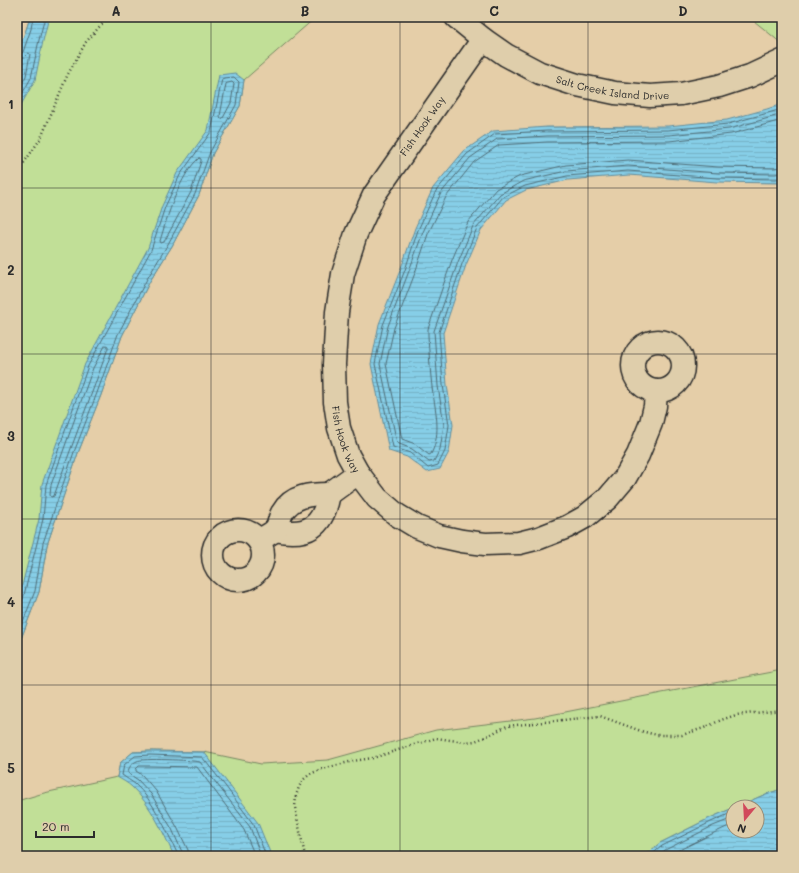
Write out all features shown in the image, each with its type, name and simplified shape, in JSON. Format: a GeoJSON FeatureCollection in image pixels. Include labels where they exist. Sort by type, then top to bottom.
{"type":"FeatureCollection","features":[{"type":"Feature","properties":{"kind":"street","name":"Salt Creek Island Drive"},"geometry":{"type":"LineString","coordinates":[[456,17],[483,39],[540,73],[577,85],[615,93],[643,95],[681,94],[719,86],[750,76],[782,61]]}},
{"type":"Feature","properties":{"kind":"street","name":"Fish Hook Way"},"geometry":{"type":"LineString","coordinates":[[483,39],[374,195],[356,234],[343,274],[337,312],[334,364],[335,402],[339,428],[348,455],[358,473],[377,498],[397,515],[417,527],[439,536],[462,541],[485,544],[519,543],[539,538],[567,527],[585,517],[608,498],[625,478],[638,455],[651,423],[655,406],[656,391]]}},
{"type":"Feature","properties":{"kind":"street"},"geometry":{"type":"LineString","coordinates":[[329,494],[327,505],[315,526],[303,531],[267,535],[286,506],[291,502],[313,494],[329,494],[358,473]]}},
{"type":"Feature","properties":{"kind":"path"},"geometry":{"type":"LineString","coordinates":[[17,173],[41,138],[67,76],[86,42],[108,17]]}},
{"type":"Feature","properties":{"kind":"path"},"geometry":{"type":"LineString","coordinates":[[772,17],[782,21]]}},
{"type":"Feature","properties":{"kind":"path"},"geometry":{"type":"LineString","coordinates":[[305,856],[295,807],[296,796],[303,780],[310,774],[322,769],[353,761],[373,758],[436,738],[465,742],[475,741],[507,726],[600,716],[641,731],[657,735],[682,735],[736,715],[782,710]]}},
{"type":"Feature","properties":{"kind":"green space"},"geometry":{"type":"Polygon","coordinates":[[[30,17],[316,17],[244,80],[240,106],[213,153],[199,195],[172,246],[150,281],[122,336],[78,453],[47,545],[39,592],[17,649],[17,55],[30,17]]]}},
{"type":"Feature","properties":{"kind":"green space"},"geometry":{"type":"Polygon","coordinates":[[[749,17],[782,17],[782,44],[764,29],[749,17]]]}},
{"type":"Feature","properties":{"kind":"green space"},"geometry":{"type":"Polygon","coordinates":[[[782,670],[782,789],[754,799],[725,799],[725,811],[660,843],[644,856],[17,856],[17,801],[44,793],[117,777],[120,763],[133,752],[204,752],[261,764],[328,760],[436,730],[535,718],[782,670]]]}},
{"type":"Feature","properties":{"kind":"water"},"geometry":{"type":"Polygon","coordinates":[[[30,17],[49,17],[35,80],[17,112],[17,55],[30,17]]]}},
{"type":"Feature","properties":{"kind":"water"},"geometry":{"type":"Polygon","coordinates":[[[235,73],[244,80],[240,106],[213,153],[199,195],[172,246],[150,281],[122,336],[78,453],[47,545],[39,592],[17,649],[17,605],[39,519],[42,484],[85,364],[148,248],[162,206],[177,173],[208,130],[219,75],[235,73]]]}},
{"type":"Feature","properties":{"kind":"water"},"geometry":{"type":"Polygon","coordinates":[[[782,104],[782,181],[778,183],[717,182],[629,175],[568,180],[526,190],[506,200],[481,230],[466,265],[443,333],[447,385],[453,425],[449,452],[440,469],[427,472],[407,457],[389,451],[371,364],[379,324],[415,228],[433,188],[464,151],[493,131],[547,127],[668,126],[727,120],[782,104]]]}},
{"type":"Feature","properties":{"kind":"water"},"geometry":{"type":"Polygon","coordinates":[[[133,752],[204,752],[258,823],[271,856],[175,856],[156,819],[145,802],[139,794],[117,777],[120,763],[133,752]]]}},
{"type":"Feature","properties":{"kind":"water"},"geometry":{"type":"Polygon","coordinates":[[[782,789],[782,849],[767,856],[644,856],[660,843],[725,811],[725,839],[765,839],[765,799],[754,799],[782,789]]]}}]}
